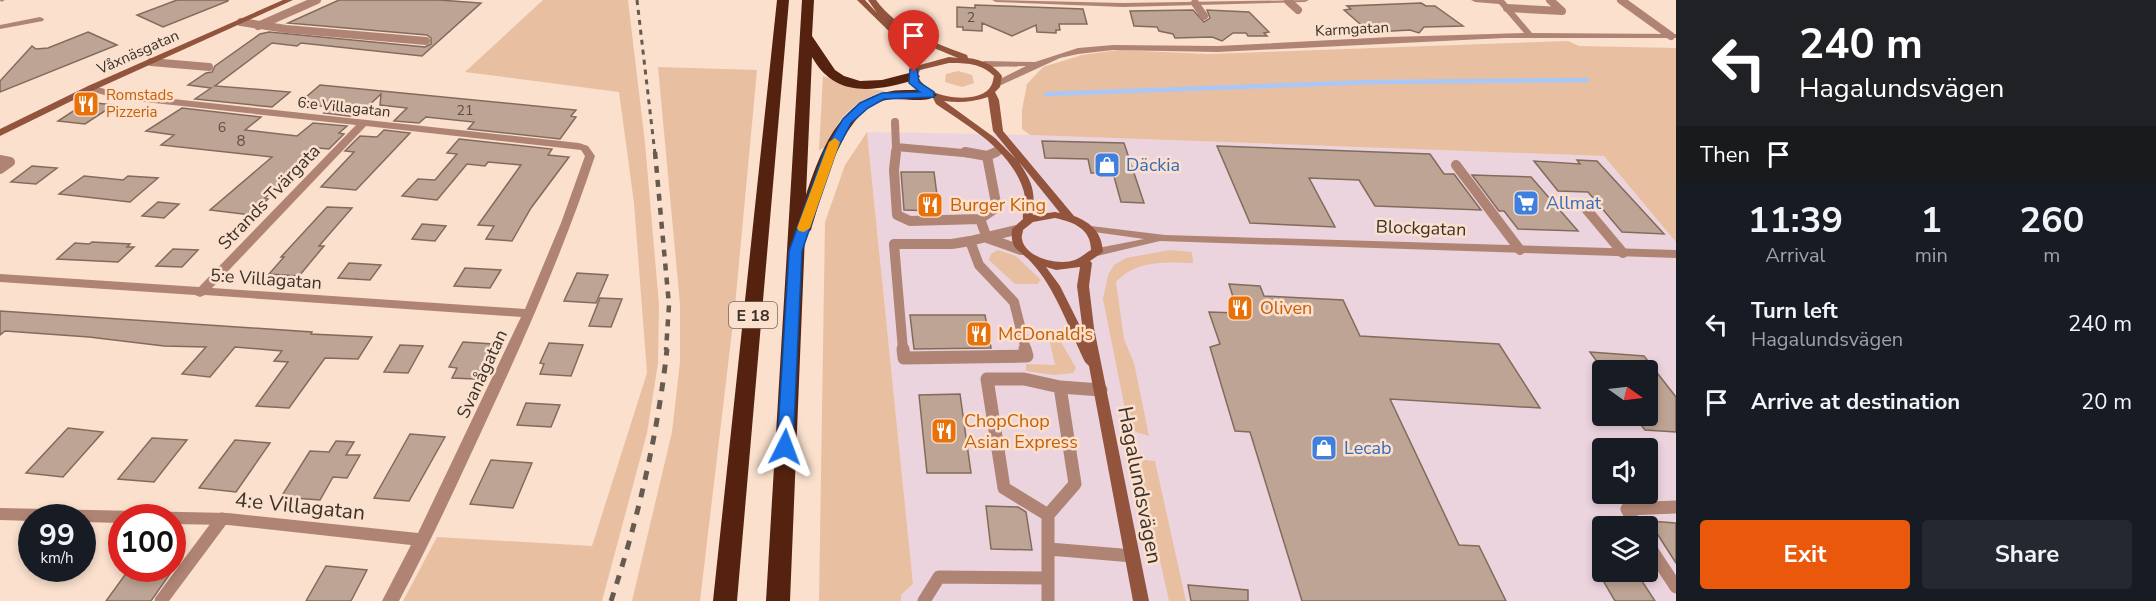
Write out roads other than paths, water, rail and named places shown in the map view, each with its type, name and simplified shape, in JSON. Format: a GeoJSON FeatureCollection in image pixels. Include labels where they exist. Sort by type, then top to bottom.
{"type":"FeatureCollection","features":[{"type":"Feature","properties":{"kind":"highway","name":"E 18"},"geometry":{"type":"LineString","coordinates":[[725,601],[783,0]]}},
{"type":"Feature","properties":{"kind":"highway","name":"E 18"},"geometry":{"type":"LineString","coordinates":[[778,601],[808,0]]}},
{"type":"Feature","properties":{"kind":"highway"},"geometry":{"type":"LineString","coordinates":[[807,37],[823,64],[840,79],[873,86],[887,84],[915,72]]}},
{"type":"Feature","properties":{"kind":"highway"},"geometry":{"type":"LineString","coordinates":[[796,251],[830,152],[846,122],[864,105],[882,96],[934,96]]}},
{"type":"Feature","properties":{"kind":"street","name":"Våxnäsgatan"},"geometry":{"type":"LineString","coordinates":[[0,133],[91,88],[289,0]]}},
{"type":"Feature","properties":{"kind":"street"},"geometry":{"type":"LineString","coordinates":[[861,0],[869,11],[906,44],[916,61],[914,83],[920,89],[934,96],[961,100],[991,93],[999,83],[998,76],[993,70],[912,35],[888,19],[872,0]]}},
{"type":"Feature","properties":{"kind":"street"},"geometry":{"type":"LineString","coordinates":[[996,0],[1123,4],[1305,0]]}},
{"type":"Feature","properties":{"kind":"street"},"geometry":{"type":"LineString","coordinates":[[1475,0],[1503,3],[1529,34]]}},
{"type":"Feature","properties":{"kind":"street"},"geometry":{"type":"LineString","coordinates":[[0,27],[40,19]]}},
{"type":"Feature","properties":{"kind":"street","name":"Karmgatan"},"geometry":{"type":"LineString","coordinates":[[999,83],[1036,63],[1077,51],[1100,48],[1214,49],[1529,34],[1673,36]]}},
{"type":"Feature","properties":{"kind":"street"},"geometry":{"type":"LineString","coordinates":[[915,72],[949,60],[980,63]]}},
{"type":"Feature","properties":{"kind":"street","name":"Karmgatan"},"geometry":{"type":"LineString","coordinates":[[980,63],[1036,63]]}},
{"type":"Feature","properties":{"kind":"street","name":"6:e Villagatan"},"geometry":{"type":"LineString","coordinates":[[91,88],[117,96],[579,146],[585,148],[590,156]]}},
{"type":"Feature","properties":{"kind":"street"},"geometry":{"type":"LineString","coordinates":[[991,93],[998,131],[1070,218],[1090,229],[1098,241],[1097,252],[1086,263],[1070,267],[1053,266],[1036,261],[1021,250],[1015,240],[1016,230],[1028,219],[1041,216],[1070,218]]}},
{"type":"Feature","properties":{"kind":"street"},"geometry":{"type":"LineString","coordinates":[[934,96],[939,102],[982,131],[1017,167],[1031,200],[1028,219]]}},
{"type":"Feature","properties":{"kind":"street","name":"Strands Tvärgata"},"geometry":{"type":"LineString","coordinates":[[200,293],[362,124]]}},
{"type":"Feature","properties":{"kind":"street","name":"Svanågatan"},"geometry":{"type":"LineString","coordinates":[[390,601],[423,540],[530,314],[573,209],[590,156]]}},
{"type":"Feature","properties":{"kind":"street","name":"Blockgatan"},"geometry":{"type":"LineString","coordinates":[[1090,229],[1165,238],[1676,254]]}},
{"type":"Feature","properties":{"kind":"street","name":"Blockgatan"},"geometry":{"type":"LineString","coordinates":[[1097,252],[1165,238]]}},
{"type":"Feature","properties":{"kind":"street","name":"Hagalundsvägen"},"geometry":{"type":"LineString","coordinates":[[1036,261],[1054,286],[1099,383]]}},
{"type":"Feature","properties":{"kind":"street","name":"Hagalundsvägen"},"geometry":{"type":"LineString","coordinates":[[1086,263],[1083,286],[1099,383],[1141,601]]}},
{"type":"Feature","properties":{"kind":"street","name":"5:e Villagatan"},"geometry":{"type":"LineString","coordinates":[[0,278],[530,314]]}},
{"type":"Feature","properties":{"kind":"street","name":"4:e Villagatan"},"geometry":{"type":"LineString","coordinates":[[0,513],[108,516]]}},
{"type":"Feature","properties":{"kind":"street","name":"4:e Villagatan"},"geometry":{"type":"LineString","coordinates":[[186,518],[222,519],[423,540]]}},
{"type":"Feature","properties":{"kind":"lane"},"geometry":{"type":"LineString","coordinates":[[258,26],[317,0]]}},
{"type":"Feature","properties":{"kind":"lane"},"geometry":{"type":"LineString","coordinates":[[1503,3],[1562,11],[1550,0]]}},
{"type":"Feature","properties":{"kind":"lane","name":"Karmgatan"},"geometry":{"type":"LineString","coordinates":[[1621,0],[1673,36]]}},
{"type":"Feature","properties":{"kind":"lane"},"geometry":{"type":"LineString","coordinates":[[1288,1],[1298,10]]}},
{"type":"Feature","properties":{"kind":"lane"},"geometry":{"type":"LineString","coordinates":[[1195,3],[1204,16]]}},
{"type":"Feature","properties":{"kind":"lane"},"geometry":{"type":"LineString","coordinates":[[241,22],[258,26],[426,41]]}},
{"type":"Feature","properties":{"kind":"lane"},"geometry":{"type":"LineString","coordinates":[[151,62],[209,67]]}},
{"type":"Feature","properties":{"kind":"lane"},"geometry":{"type":"LineString","coordinates":[[895,122],[895,181],[897,215],[900,219],[910,221],[980,219],[993,210],[996,204],[987,156]]}},
{"type":"Feature","properties":{"kind":"lane"},"geometry":{"type":"LineString","coordinates":[[896,147],[957,151],[987,156],[1001,150]]}},
{"type":"Feature","properties":{"kind":"lane"},"geometry":{"type":"LineString","coordinates":[[0,160],[10,162],[0,169]]}},
{"type":"Feature","properties":{"kind":"lane"},"geometry":{"type":"LineString","coordinates":[[1456,165],[1520,250]]}},
{"type":"Feature","properties":{"kind":"lane"},"geometry":{"type":"LineString","coordinates":[[1582,204],[1623,253]]}},
{"type":"Feature","properties":{"kind":"lane"},"geometry":{"type":"LineString","coordinates":[[980,219],[987,238]]}},
{"type":"Feature","properties":{"kind":"lane"},"geometry":{"type":"LineString","coordinates":[[970,241],[979,265],[1014,302],[1027,356],[904,358],[894,243],[952,244],[1016,230]]}},
{"type":"Feature","properties":{"kind":"lane"},"geometry":{"type":"LineString","coordinates":[[987,238],[1021,250]]}},
{"type":"Feature","properties":{"kind":"lane"},"geometry":{"type":"LineString","coordinates":[[1048,515],[1004,488],[987,379],[1024,379],[1060,387],[1099,383]]}},
{"type":"Feature","properties":{"kind":"lane"},"geometry":{"type":"LineString","coordinates":[[1048,601],[1045,578],[1049,549],[1048,515],[1075,484],[1060,387]]}},
{"type":"Feature","properties":{"kind":"lane"},"geometry":{"type":"LineString","coordinates":[[1631,516],[1627,509],[1635,507],[1676,507]]}},
{"type":"Feature","properties":{"kind":"lane"},"geometry":{"type":"LineString","coordinates":[[161,601],[222,519]]}},
{"type":"Feature","properties":{"kind":"lane"},"geometry":{"type":"LineString","coordinates":[[1049,549],[1133,556]]}},
{"type":"Feature","properties":{"kind":"lane"},"geometry":{"type":"LineString","coordinates":[[1658,560],[1676,587]]}},
{"type":"Feature","properties":{"kind":"lane"},"geometry":{"type":"LineString","coordinates":[[924,601],[939,577],[1045,578]]}},
{"type":"Feature","properties":{"kind":"waterway"},"geometry":{"type":"LineString","coordinates":[[1046,94],[1375,82],[1587,80]]}},
{"type":"Feature","properties":{"kind":"railway"},"geometry":{"type":"LineString","coordinates":[[637,0],[655,154]]}},
{"type":"Feature","properties":{"kind":"railway"},"geometry":{"type":"LineString","coordinates":[[655,152],[669,305],[666,350]]}},
{"type":"Feature","properties":{"kind":"railway"},"geometry":{"type":"LineString","coordinates":[[611,601],[646,476],[667,349]]}},
{"type":"Feature","properties":{"kind":"place","name":"Romstads Pizzeria"},"geometry":{"type":"Point","coordinates":[86,104]}},
{"type":"Feature","properties":{"kind":"place","name":"Däckia"},"geometry":{"type":"Point","coordinates":[1107,165]}},
{"type":"Feature","properties":{"kind":"place","name":"Allmat"},"geometry":{"type":"Point","coordinates":[1526,203]}},
{"type":"Feature","properties":{"kind":"place","name":"Burger King"},"geometry":{"type":"Point","coordinates":[930,205]}},
{"type":"Feature","properties":{"kind":"place","name":"Oliven"},"geometry":{"type":"Point","coordinates":[1240,308]}},
{"type":"Feature","properties":{"kind":"place","name":"McDonald's"},"geometry":{"type":"Point","coordinates":[979,334]}},
{"type":"Feature","properties":{"kind":"place","name":"ChopChop Asian Express"},"geometry":{"type":"Point","coordinates":[944,431]}},
{"type":"Feature","properties":{"kind":"place","name":"Lecab"},"geometry":{"type":"Point","coordinates":[1324,448]}}]}
